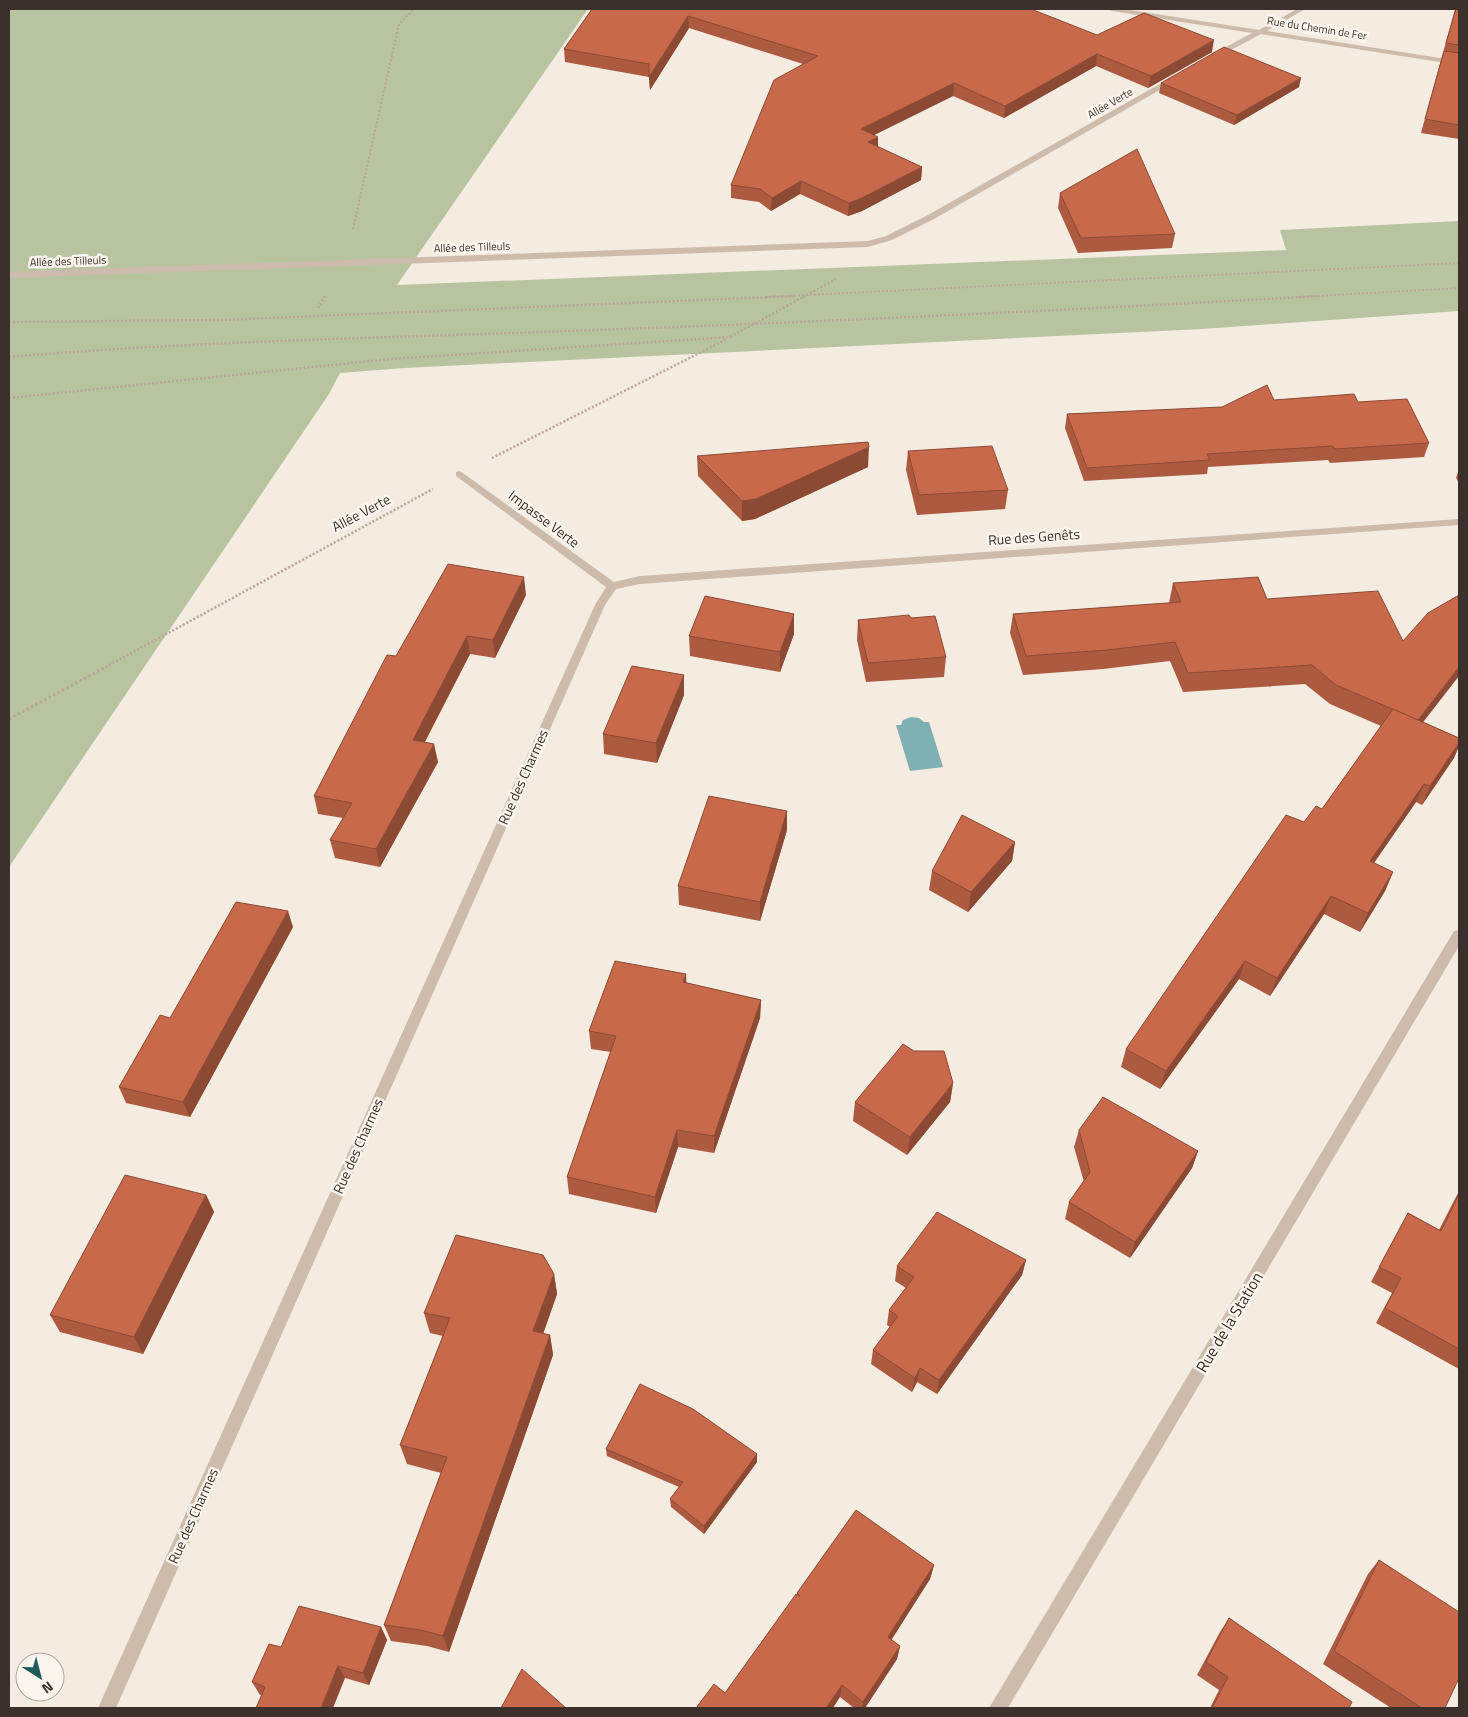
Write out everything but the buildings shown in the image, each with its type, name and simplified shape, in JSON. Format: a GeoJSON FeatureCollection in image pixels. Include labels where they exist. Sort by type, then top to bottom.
{"type":"FeatureCollection","features":[{"type":"Feature","properties":{"kind":"street","name":"Rue du Chemin de Fer"},"geometry":{"type":"LineString","coordinates":[[1112,9],[1230,28],[1260,30],[1459,63]]}},
{"type":"Feature","properties":{"kind":"street"},"geometry":{"type":"LineString","coordinates":[[1205,62],[1260,30],[1302,9]]}},
{"type":"Feature","properties":{"kind":"street","name":"Allée Verte"},"geometry":{"type":"LineString","coordinates":[[931,217],[1180,76]]}},
{"type":"Feature","properties":{"kind":"street","name":"Allée des Tilleuls"},"geometry":{"type":"LineString","coordinates":[[9,274],[856,245],[878,241],[931,217]]}},
{"type":"Feature","properties":{"kind":"street","name":"Impasse Verte"},"geometry":{"type":"LineString","coordinates":[[460,474],[612,586]]}},
{"type":"Feature","properties":{"kind":"street","name":"Rue des Genêts"},"geometry":{"type":"LineString","coordinates":[[612,586],[650,580],[1459,522]]}},
{"type":"Feature","properties":{"kind":"street","name":"Rue des Charmes"},"geometry":{"type":"LineString","coordinates":[[107,1708],[591,623],[612,586]]}},
{"type":"Feature","properties":{"kind":"street","name":"Rue de la Station"},"geometry":{"type":"LineString","coordinates":[[998,1708],[1459,935]]}},
{"type":"Feature","properties":{"kind":"path"},"geometry":{"type":"LineString","coordinates":[[318,308],[346,263],[399,24],[414,9]]}},
{"type":"Feature","properties":{"kind":"path","name":"Allée Verte"},"geometry":{"type":"LineString","coordinates":[[9,719],[460,474],[810,295],[880,255],[878,241]]}},
{"type":"Feature","properties":{"kind":"path"},"geometry":{"type":"LineString","coordinates":[[9,322],[222,320],[962,289],[1459,263]]}},
{"type":"Feature","properties":{"kind":"path"},"geometry":{"type":"LineString","coordinates":[[9,357],[122,347],[753,324],[1084,309],[1459,288]]}},
{"type":"Feature","properties":{"kind":"path"},"geometry":{"type":"LineString","coordinates":[[9,398],[391,359],[730,337]]}},
{"type":"Feature","properties":{"kind":"green space"},"geometry":{"type":"Polygon","coordinates":[[[9,9],[588,9],[397,285],[1286,250],[1280,230],[1459,221],[1459,311],[1202,329],[404,368],[340,373],[329,394],[9,867],[9,9]]]}},
{"type":"Feature","properties":{"kind":"water"},"geometry":{"type":"Polygon","coordinates":[[[911,717],[929,722],[943,767],[910,771],[896,725],[901,725],[903,720],[911,717]]]}}]}
